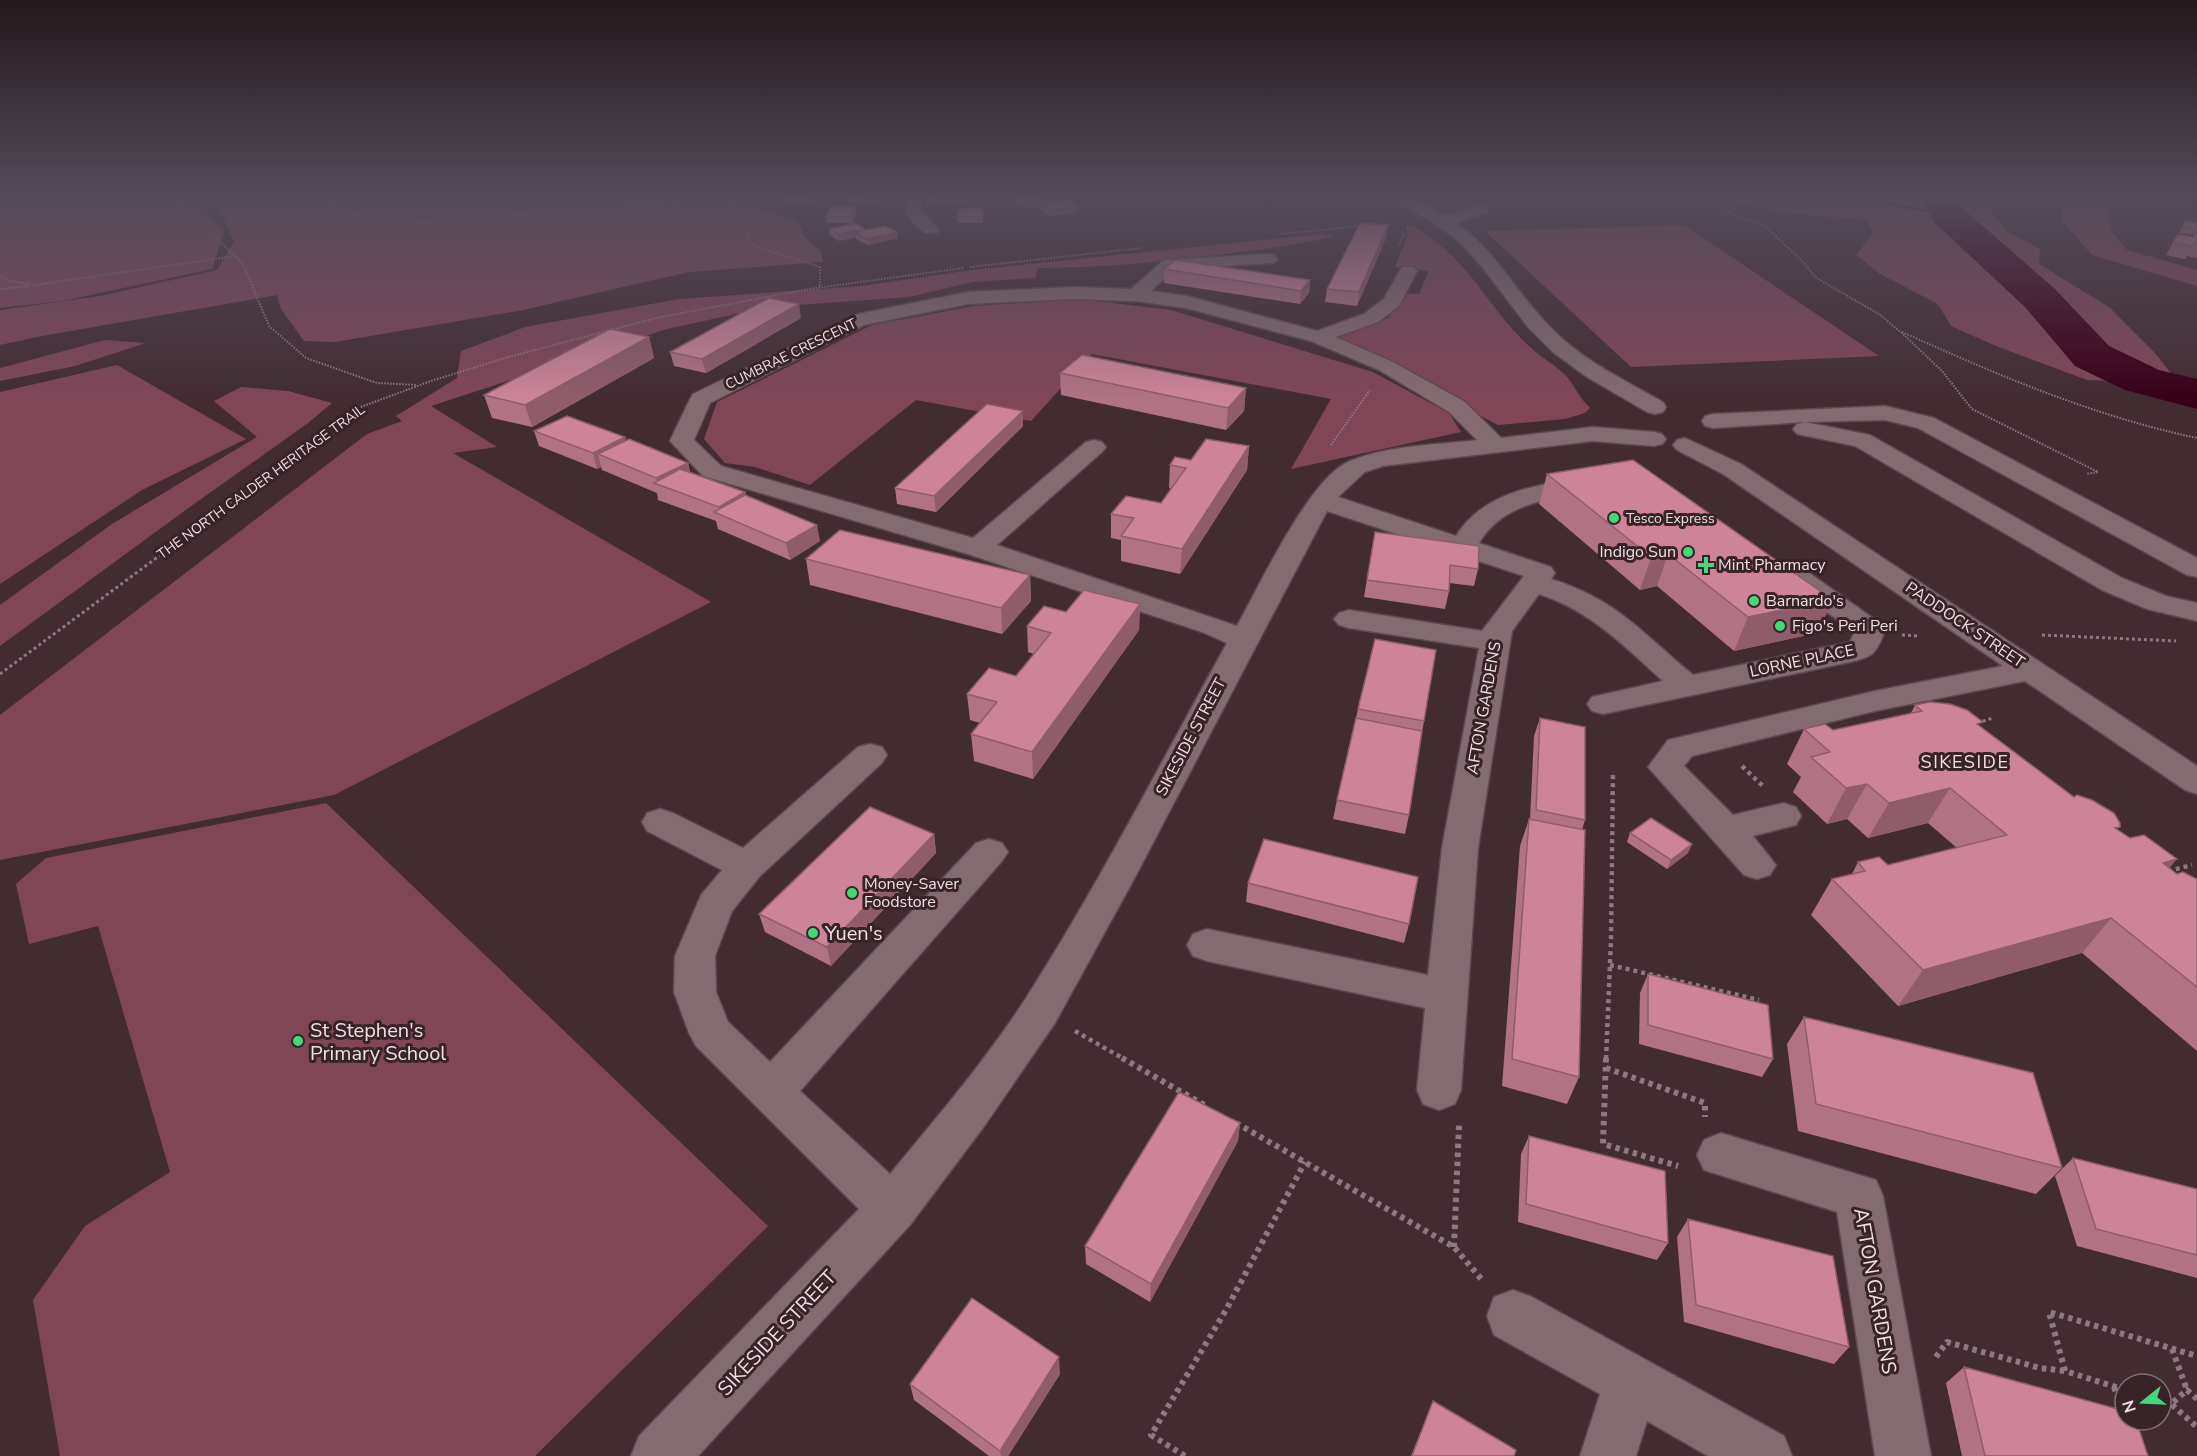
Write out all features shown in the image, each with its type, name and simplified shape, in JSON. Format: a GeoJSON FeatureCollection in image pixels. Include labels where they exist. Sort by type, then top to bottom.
{"type":"FeatureCollection","features":[{"type":"Feature","properties":{"kind":"street"},"geometry":{"type":"LineString","coordinates":[[1136,295],[1170,264],[1177,263]]}},
{"type":"Feature","properties":{"kind":"street","name":"PADDOCK STREET"},"geometry":{"type":"LineString","coordinates":[[1487,263],[1521,309],[1561,349],[1614,384],[1680,419],[1732,469]]}},
{"type":"Feature","properties":{"kind":"street"},"geometry":{"type":"LineString","coordinates":[[1318,337],[1371,318],[1392,302],[1408,271]]}},
{"type":"Feature","properties":{"kind":"street","name":"CUMBRAE CRESCENT"},"geometry":{"type":"LineString","coordinates":[[1243,639],[1212,626],[978,548],[712,471],[682,441],[701,399],[858,320],[968,298],[1073,293],[1136,295],[1187,302],[1318,337],[1386,366],[1457,407],[1496,446]]}},
{"type":"Feature","properties":{"kind":"street"},"geometry":{"type":"LineString","coordinates":[[1834,414],[1862,440],[2112,584],[2157,603],[2197,612]]}},
{"type":"Feature","properties":{"kind":"street"},"geometry":{"type":"LineString","coordinates":[[1654,439],[1641,433],[1680,419],[1885,414],[1926,423],[2197,569]]}},
{"type":"Feature","properties":{"kind":"street"},"geometry":{"type":"LineString","coordinates":[[1680,419],[1742,436],[1809,429],[1862,440]]}},
{"type":"Feature","properties":{"kind":"street"},"geometry":{"type":"LineString","coordinates":[[1680,419],[1685,445]]}},
{"type":"Feature","properties":{"kind":"street","name":"SIKESIDE STREET"},"geometry":{"type":"LineString","coordinates":[[659,1456],[894,1209],[969,1112],[1040,1011],[1115,879],[1320,500],[1356,467],[1378,459],[1593,434],[1680,419]]}},
{"type":"Feature","properties":{"kind":"street","name":"SIKESIDE STREET"},"geometry":{"type":"LineString","coordinates":[[1593,434],[1654,439],[1685,445]]}},
{"type":"Feature","properties":{"kind":"street","name":"PADDOCK STREET"},"geometry":{"type":"LineString","coordinates":[[1685,445],[1732,469],[2197,782]]}},
{"type":"Feature","properties":{"kind":"street"},"geometry":{"type":"LineString","coordinates":[[978,548],[1094,447]]}},
{"type":"Feature","properties":{"kind":"street"},"geometry":{"type":"LineString","coordinates":[[1463,547],[1470,533],[1488,514],[1514,498],[1607,480]]}},
{"type":"Feature","properties":{"kind":"street"},"geometry":{"type":"LineString","coordinates":[[1320,500],[1541,573],[1533,583],[1562,592],[1610,618],[1687,686]]}},
{"type":"Feature","properties":{"kind":"street","name":"LORNE PLACE"},"geometry":{"type":"LineString","coordinates":[[1687,686],[1850,653],[1863,648],[1869,633],[1864,625],[1777,563]]}},
{"type":"Feature","properties":{"kind":"street","name":"AFTON GARDENS"},"geometry":{"type":"LineString","coordinates":[[1439,1090],[1460,848],[1497,630],[1533,583]]}},
{"type":"Feature","properties":{"kind":"street"},"geometry":{"type":"LineString","coordinates":[[1349,619],[1495,642]]}},
{"type":"Feature","properties":{"kind":"street"},"geometry":{"type":"LineString","coordinates":[[1757,865],[1726,829],[1665,767],[1680,748],[1875,701],[2032,670]]}},
{"type":"Feature","properties":{"kind":"street"},"geometry":{"type":"LineString","coordinates":[[1604,704],[1687,686]]}},
{"type":"Feature","properties":{"kind":"street"},"geometry":{"type":"LineString","coordinates":[[870,755],[747,866],[715,905],[695,956],[695,992],[711,1033],[894,1209]]}},
{"type":"Feature","properties":{"kind":"street"},"geometry":{"type":"LineString","coordinates":[[1726,829],[1783,816]]}},
{"type":"Feature","properties":{"kind":"street"},"geometry":{"type":"LineString","coordinates":[[660,822],[747,866]]}},
{"type":"Feature","properties":{"kind":"street"},"geometry":{"type":"LineString","coordinates":[[771,1092],[989,852]]}},
{"type":"Feature","properties":{"kind":"street"},"geometry":{"type":"LineString","coordinates":[[1207,945],[1447,996]]}},
{"type":"Feature","properties":{"kind":"street","name":"AFTON GARDENS"},"geometry":{"type":"LineString","coordinates":[[1713,1158],[1859,1196],[1903,1456]]}},
{"type":"Feature","properties":{"kind":"street"},"geometry":{"type":"LineString","coordinates":[[1513,1316],[1764,1456]]}},
{"type":"Feature","properties":{"kind":"street"},"geometry":{"type":"LineString","coordinates":[[1608,1456],[1631,1382]]}},
{"type":"Feature","properties":{"kind":"path"},"geometry":{"type":"LineString","coordinates":[[0,289],[187,263]]}},
{"type":"Feature","properties":{"kind":"path"},"geometry":{"type":"LineString","coordinates":[[242,263],[269,326],[306,358],[376,383],[418,385]]}},
{"type":"Feature","properties":{"kind":"path"},"geometry":{"type":"LineString","coordinates":[[807,263],[820,267],[820,286]]}},
{"type":"Feature","properties":{"kind":"path","name":"THE NORTH CALDER HERITAGE TRAIL"},"geometry":{"type":"LineString","coordinates":[[0,674],[358,408],[418,385],[499,360],[640,323],[820,286],[1008,263]]}},
{"type":"Feature","properties":{"kind":"path"},"geometry":{"type":"LineString","coordinates":[[1804,263],[1815,277],[1879,314],[1898,330],[1942,371],[1972,409],[2098,472],[2036,482]]}},
{"type":"Feature","properties":{"kind":"path"},"geometry":{"type":"LineString","coordinates":[[0,276],[10,281],[35,285]]}},
{"type":"Feature","properties":{"kind":"path"},"geometry":{"type":"LineString","coordinates":[[1898,330],[1998,375],[2078,406],[2164,432],[2197,438]]}},
{"type":"Feature","properties":{"kind":"path"},"geometry":{"type":"LineString","coordinates":[[1976,632],[2187,641]]}},
{"type":"Feature","properties":{"kind":"path"},"geometry":{"type":"LineString","coordinates":[[1973,724],[1993,718]]}},
{"type":"Feature","properties":{"kind":"path"},"geometry":{"type":"LineString","coordinates":[[1715,739],[1791,814],[1783,816]]}},
{"type":"Feature","properties":{"kind":"path"},"geometry":{"type":"LineString","coordinates":[[1606,1068],[1705,1103],[1713,1158],[1683,1168],[1603,1144],[1610,965],[1613,771]]}},
{"type":"Feature","properties":{"kind":"path"},"geometry":{"type":"LineString","coordinates":[[2163,872],[2192,865]]}},
{"type":"Feature","properties":{"kind":"path"},"geometry":{"type":"LineString","coordinates":[[1610,965],[1759,1000]]}},
{"type":"Feature","properties":{"kind":"path"},"geometry":{"type":"LineString","coordinates":[[1040,1011],[1216,1111]]}},
{"type":"Feature","properties":{"kind":"path"},"geometry":{"type":"LineString","coordinates":[[1439,1090],[1459,1112],[1454,1247]]}},
{"type":"Feature","properties":{"kind":"path"},"geometry":{"type":"LineString","coordinates":[[1226,1117],[1454,1247],[1513,1316]]}},
{"type":"Feature","properties":{"kind":"path"},"geometry":{"type":"LineString","coordinates":[[1185,1456],[1150,1435],[1226,1310],[1305,1162]]}},
{"type":"Feature","properties":{"kind":"path"},"geometry":{"type":"LineString","coordinates":[[2065,1371],[2049,1312],[2197,1356]]}},
{"type":"Feature","properties":{"kind":"path"},"geometry":{"type":"LineString","coordinates":[[1887,1354],[1932,1363],[1947,1342],[2040,1368],[2065,1371],[2113,1386]]}},
{"type":"Feature","properties":{"kind":"path"},"geometry":{"type":"LineString","coordinates":[[2172,1349],[2187,1390],[2197,1399]]}},
{"type":"Feature","properties":{"kind":"path"},"geometry":{"type":"LineString","coordinates":[[2173,1402],[2187,1390]]}},
{"type":"Feature","properties":{"kind":"path"},"geometry":{"type":"LineString","coordinates":[[2173,1406],[2197,1427]]}},
{"type":"Feature","properties":{"kind":"shaded area"},"geometry":{"type":"Polygon","coordinates":[[[0,263],[214,263],[212,269],[63,301],[0,308],[0,263]]]}},
{"type":"Feature","properties":{"kind":"shaded area"},"geometry":{"type":"Polygon","coordinates":[[[221,263],[810,263],[689,272],[518,311],[335,342],[304,341],[281,309],[277,295],[0,345],[0,310],[100,296],[217,270],[221,263]]]}},
{"type":"Feature","properties":{"kind":"shaded area"},"geometry":{"type":"Polygon","coordinates":[[[1040,263],[1139,263],[1038,268],[1035,278],[973,282],[909,297],[768,307],[667,329],[431,406],[497,447],[453,453],[711,602],[334,795],[0,860],[0,715],[367,434],[402,421],[396,416],[457,378],[461,351],[525,327],[679,299],[861,286],[1040,263]]]}},
{"type":"Feature","properties":{"kind":"shaded area"},"geometry":{"type":"Polygon","coordinates":[[[1397,263],[1458,263],[1514,330],[1568,378],[1590,408],[1585,413],[1565,419],[1498,425],[1338,343],[1336,336],[1388,318],[1406,294],[1419,294],[1429,271],[1395,267],[1397,263]]]}},
{"type":"Feature","properties":{"kind":"shaded area"},"geometry":{"type":"Polygon","coordinates":[[[1519,263],[1740,263],[1879,356],[1631,367],[1519,263]]]}},
{"type":"Feature","properties":{"kind":"shaded area"},"geometry":{"type":"Polygon","coordinates":[[[1866,263],[2039,263],[2109,307],[2155,353],[2174,377],[2117,381],[2087,380],[1996,346],[1951,326],[1938,304],[1880,274],[1866,263]]]}},
{"type":"Feature","properties":{"kind":"shaded area"},"geometry":{"type":"Polygon","coordinates":[[[2119,263],[2172,263],[2197,270],[2197,286],[2119,263]]]}},
{"type":"Feature","properties":{"kind":"shaded area"},"geometry":{"type":"Polygon","coordinates":[[[1079,299],[1171,310],[1373,372],[1449,413],[1461,432],[1291,469],[1331,399],[1092,354],[1031,421],[916,400],[810,485],[755,467],[725,463],[704,439],[717,402],[872,325],[974,306],[1079,299]]]}},
{"type":"Feature","properties":{"kind":"shaded area"},"geometry":{"type":"Polygon","coordinates":[[[105,340],[146,343],[75,366],[0,381],[0,368],[105,340]]]}},
{"type":"Feature","properties":{"kind":"shaded area"},"geometry":{"type":"Polygon","coordinates":[[[117,365],[246,439],[142,490],[0,584],[0,392],[117,365]]]}},
{"type":"Feature","properties":{"kind":"shaded area"},"geometry":{"type":"Polygon","coordinates":[[[241,387],[288,391],[332,403],[308,423],[0,646],[0,605],[112,524],[257,437],[214,401],[241,387]]]}},
{"type":"Feature","properties":{"kind":"shaded area","name":"St Stephen's Primary School"},"geometry":{"type":"Polygon","coordinates":[[[326,803],[768,1226],[535,1456],[60,1456],[33,1300],[85,1226],[170,1172],[98,926],[29,944],[16,884],[46,858],[326,803]]]}},
{"type":"Feature","properties":{"kind":"building"},"geometry":{"type":"Polygon","coordinates":[[[1172,263],[1196,263],[1310,280],[1301,291],[1164,269],[1172,263]]]}},
{"type":"Feature","properties":{"kind":"building"},"geometry":{"type":"Polygon","coordinates":[[[1340,263],[1372,263],[1359,292],[1327,289],[1340,263]]]}},
{"type":"Feature","properties":{"kind":"building"},"geometry":{"type":"Polygon","coordinates":[[[769,298],[799,304],[702,359],[670,352],[769,298]]]}},
{"type":"Feature","properties":{"kind":"building"},"geometry":{"type":"Polygon","coordinates":[[[610,329],[649,337],[525,405],[484,395],[610,329]]]}},
{"type":"Feature","properties":{"kind":"building"},"geometry":{"type":"Polygon","coordinates":[[[1082,355],[1246,388],[1228,408],[1060,373],[1082,355]]]}},
{"type":"Feature","properties":{"kind":"building"},"geometry":{"type":"Polygon","coordinates":[[[987,404],[1023,411],[934,496],[895,488],[987,404]]]}},
{"type":"Feature","properties":{"kind":"building"},"geometry":{"type":"Polygon","coordinates":[[[567,416],[625,437],[593,453],[534,431],[567,416]]]}},
{"type":"Feature","properties":{"kind":"building"},"geometry":{"type":"Polygon","coordinates":[[[629,439],[688,463],[656,478],[598,454],[629,439]]]}},
{"type":"Feature","properties":{"kind":"building"},"geometry":{"type":"Polygon","coordinates":[[[1206,439],[1249,446],[1182,549],[1121,536],[1134,518],[1111,514],[1126,496],[1161,503],[1186,468],[1170,465],[1175,457],[1191,460],[1206,439]]]}},
{"type":"Feature","properties":{"kind":"building"},"geometry":{"type":"Polygon","coordinates":[[[1633,460],[1833,600],[1748,617],[1668,554],[1651,557],[1547,474],[1633,460]]]}},
{"type":"Feature","properties":{"kind":"building"},"geometry":{"type":"Polygon","coordinates":[[[680,469],[745,492],[719,507],[654,483],[680,469]]]}},
{"type":"Feature","properties":{"kind":"building"},"geometry":{"type":"Polygon","coordinates":[[[745,495],[817,525],[786,543],[714,512],[745,495]]]}},
{"type":"Feature","properties":{"kind":"building"},"geometry":{"type":"Polygon","coordinates":[[[840,530],[1030,575],[1001,608],[806,559],[840,530]]]}},
{"type":"Feature","properties":{"kind":"building"},"geometry":{"type":"Polygon","coordinates":[[[1375,532],[1479,546],[1478,569],[1450,565],[1449,591],[1367,580],[1375,532]]]}},
{"type":"Feature","properties":{"kind":"building"},"geometry":{"type":"Polygon","coordinates":[[[1084,590],[1140,604],[1032,752],[971,734],[997,702],[967,694],[989,668],[1016,676],[1051,633],[1027,626],[1044,606],[1066,612],[1084,590]]]}},
{"type":"Feature","properties":{"kind":"building"},"geometry":{"type":"Polygon","coordinates":[[[1375,639],[1436,650],[1424,721],[1358,709],[1375,639]]]}},
{"type":"Feature","properties":{"kind":"building"},"geometry":{"type":"Polygon","coordinates":[[[1930,702],[1950,704],[1967,710],[1983,722],[1977,724],[2074,797],[2077,795],[2092,800],[2114,813],[2120,823],[2120,827],[2115,828],[2130,838],[2144,835],[2177,859],[2163,863],[2177,874],[2183,872],[2197,879],[2197,987],[2111,918],[1923,970],[1832,879],[1865,871],[1858,862],[1879,857],[1888,865],[2007,835],[1950,788],[1889,803],[1867,784],[1846,788],[1811,757],[1830,752],[1804,729],[1825,724],[1833,730],[1922,711],[1915,705],[1930,702]]]}},
{"type":"Feature","properties":{"kind":"building"},"geometry":{"type":"Polygon","coordinates":[[[1356,718],[1422,731],[1409,815],[1337,800],[1356,718]]]}},
{"type":"Feature","properties":{"kind":"building"},"geometry":{"type":"Polygon","coordinates":[[[1540,718],[1585,727],[1585,820],[1536,810],[1540,718]]]}},
{"type":"Feature","properties":{"kind":"building"},"geometry":{"type":"Polygon","coordinates":[[[870,807],[934,834],[827,947],[759,914],[870,807]]]}},
{"type":"Feature","properties":{"kind":"building"},"geometry":{"type":"Polygon","coordinates":[[[1651,818],[1692,844],[1671,860],[1630,833],[1651,818]]]}},
{"type":"Feature","properties":{"kind":"building"},"geometry":{"type":"Polygon","coordinates":[[[1529,819],[1585,830],[1579,1077],[1512,1059],[1529,819]]]}},
{"type":"Feature","properties":{"kind":"building"},"geometry":{"type":"Polygon","coordinates":[[[1264,839],[1418,877],[1409,924],[1248,883],[1264,839]]]}},
{"type":"Feature","properties":{"kind":"building"},"geometry":{"type":"Polygon","coordinates":[[[1648,974],[1768,1005],[1773,1059],[1648,1025],[1648,974]]]}},
{"type":"Feature","properties":{"kind":"building"},"geometry":{"type":"Polygon","coordinates":[[[1804,1017],[2033,1073],[2062,1168],[1816,1104],[1804,1017]]]}},
{"type":"Feature","properties":{"kind":"building"},"geometry":{"type":"Polygon","coordinates":[[[1179,1092],[1240,1123],[1151,1284],[1085,1246],[1179,1092]]]}},
{"type":"Feature","properties":{"kind":"building"},"geometry":{"type":"Polygon","coordinates":[[[1529,1136],[1665,1171],[1668,1243],[1526,1204],[1529,1136]]]}},
{"type":"Feature","properties":{"kind":"building"},"geometry":{"type":"Polygon","coordinates":[[[2073,1158],[2197,1189],[2197,1255],[2096,1229],[2073,1158]]]}},
{"type":"Feature","properties":{"kind":"building"},"geometry":{"type":"Polygon","coordinates":[[[1688,1219],[1833,1256],[1849,1347],[1696,1305],[1688,1219]]]}},
{"type":"Feature","properties":{"kind":"building"},"geometry":{"type":"Polygon","coordinates":[[[972,1298],[1059,1357],[1000,1451],[910,1384],[972,1298]]]}},
{"type":"Feature","properties":{"kind":"building"},"geometry":{"type":"Polygon","coordinates":[[[1964,1367],[2113,1408],[2113,1432],[2140,1432],[2148,1456],[1985,1456],[1964,1367]]]}},
{"type":"Feature","properties":{"kind":"building"},"geometry":{"type":"Polygon","coordinates":[[[1433,1401],[1516,1450],[1514,1456],[1412,1456],[1433,1401]]]}},
{"type":"Feature","properties":{"kind":"waterway"},"geometry":{"type":"LineString","coordinates":[[2001,263],[2040,298],[2092,356],[2142,380],[2197,394]]}},
{"type":"Feature","properties":{"kind":"place","name":"Tesco Express"},"geometry":{"type":"Point","coordinates":[1614,518]}},
{"type":"Feature","properties":{"kind":"place","name":"Indigo Sun"},"geometry":{"type":"Point","coordinates":[1688,552]}},
{"type":"Feature","properties":{"kind":"place","name":"Mint Pharmacy"},"geometry":{"type":"Point","coordinates":[1706,565]}},
{"type":"Feature","properties":{"kind":"place","name":"Barnardo's"},"geometry":{"type":"Point","coordinates":[1754,601]}},
{"type":"Feature","properties":{"kind":"place","name":"Figo's Peri Peri"},"geometry":{"type":"Point","coordinates":[1780,626]}},
{"type":"Feature","properties":{"kind":"place","name":"Money-Saver Foodstore"},"geometry":{"type":"Point","coordinates":[852,893]}},
{"type":"Feature","properties":{"kind":"place","name":"Yuen's"},"geometry":{"type":"Point","coordinates":[813,933]}},
{"type":"Feature","properties":{"kind":"place","name":"St Stephen's Primary School"},"geometry":{"type":"Point","coordinates":[298,1041]}},
{"type":"Feature","properties":{"kind":"district","name":"SIKESIDE"},"geometry":{"type":"Point","coordinates":[1965,762]}}]}
